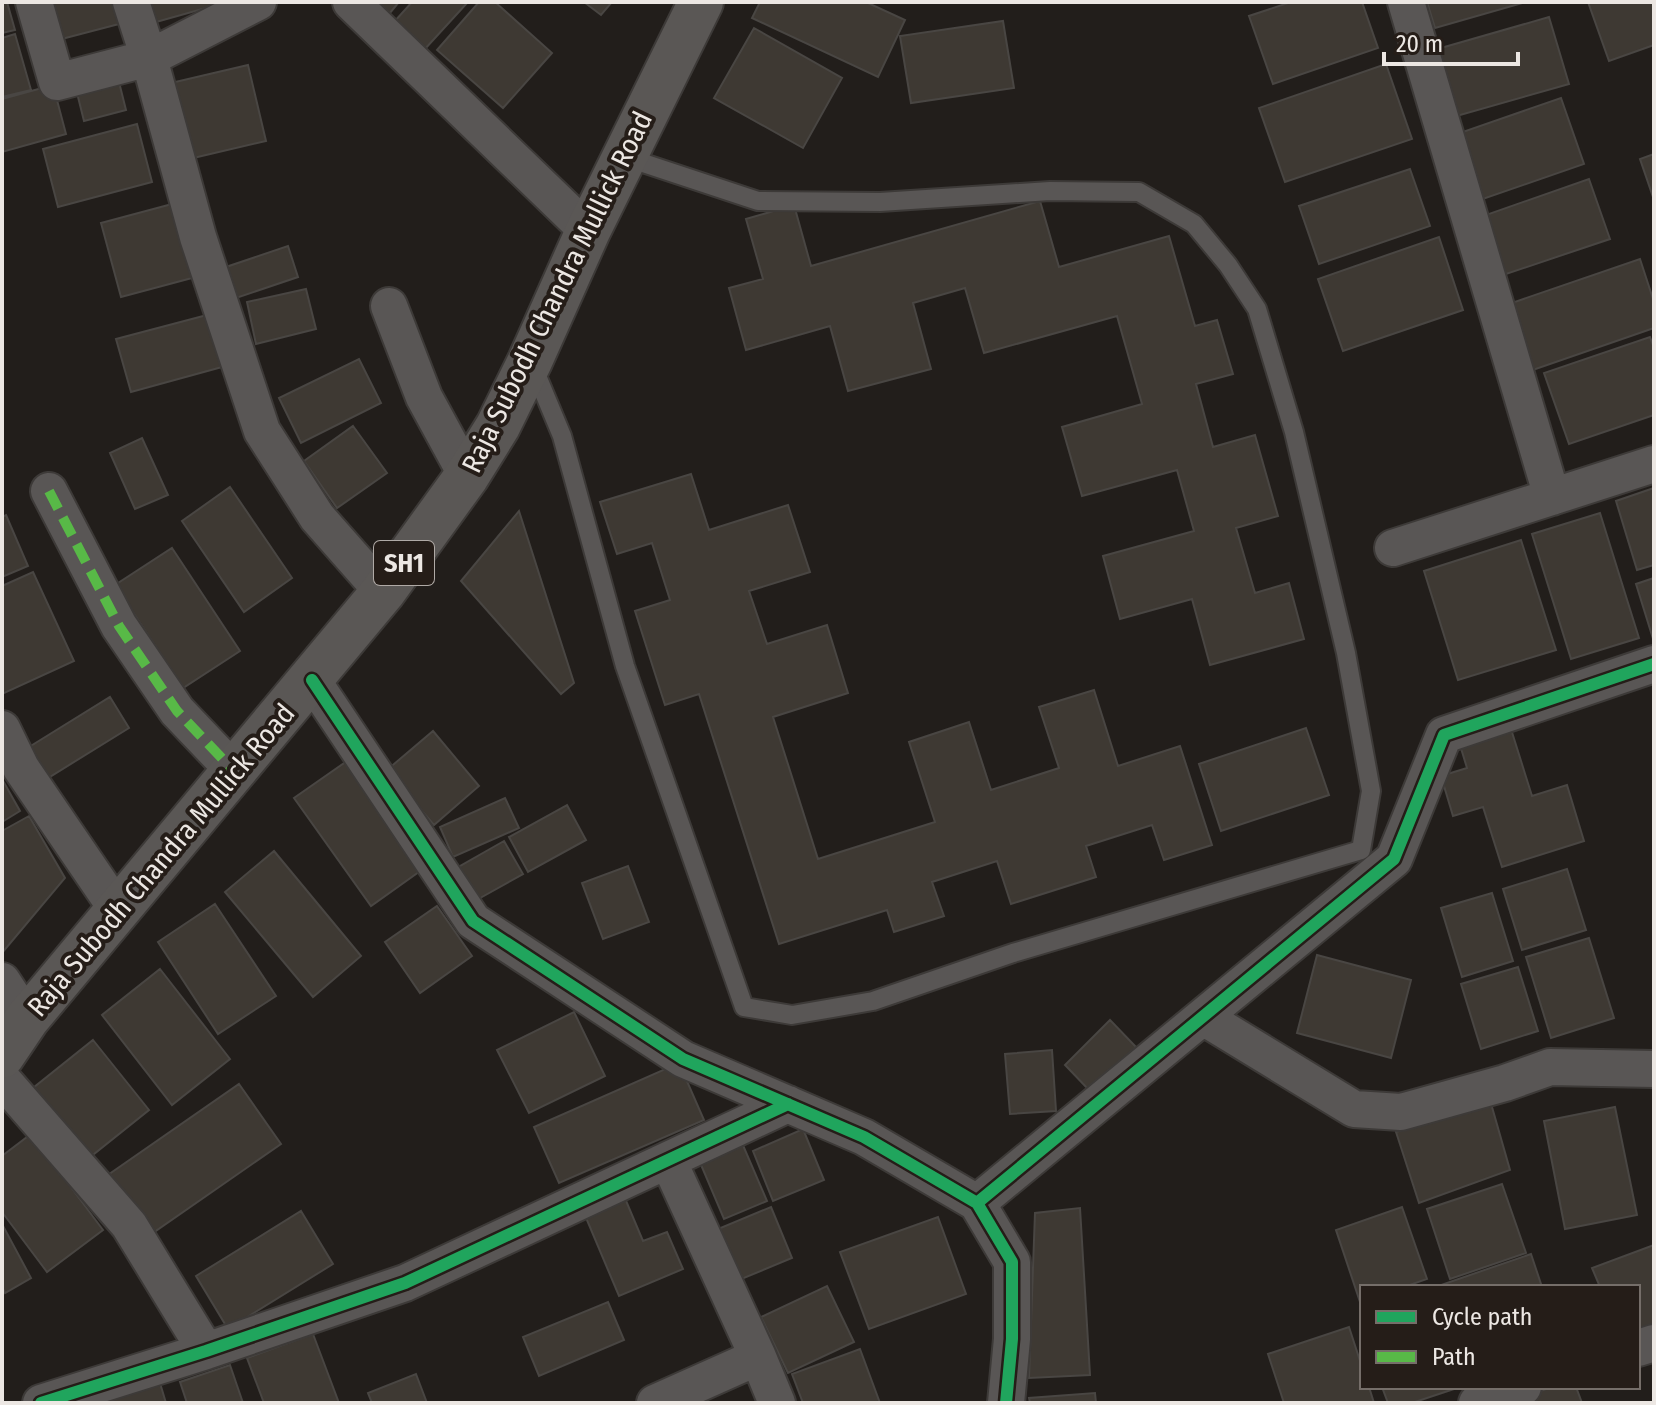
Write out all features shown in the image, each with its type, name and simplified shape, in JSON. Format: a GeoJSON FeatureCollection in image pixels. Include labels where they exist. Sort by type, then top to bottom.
{"type":"FeatureCollection","features":[{"type":"Feature","properties":{"kind":"main road","name":"Raja Subodh Chandra Mullick Road"},"geometry":{"type":"LineString","coordinates":[[2,1056],[27,1019],[383,592],[467,476],[498,426],[588,231],[701,2]]}},
{"type":"Feature","properties":{"kind":"street"},"geometry":{"type":"LineString","coordinates":[[34,2],[57,82],[149,58],[258,2]]}},
{"type":"Feature","properties":{"kind":"street"},"geometry":{"type":"LineString","coordinates":[[131,2],[198,237],[262,431],[317,517],[383,592]]}},
{"type":"Feature","properties":{"kind":"street"},"geometry":{"type":"LineString","coordinates":[[351,2],[588,231]]}},
{"type":"Feature","properties":{"kind":"street"},"geometry":{"type":"LineString","coordinates":[[1406,2],[1552,497]]}},
{"type":"Feature","properties":{"kind":"street"},"geometry":{"type":"LineString","coordinates":[[389,306],[424,397],[467,476]]}},
{"type":"Feature","properties":{"kind":"street"},"geometry":{"type":"LineString","coordinates":[[1393,548],[1654,464]]}},
{"type":"Feature","properties":{"kind":"street"},"geometry":{"type":"LineString","coordinates":[[49,491],[119,626],[177,711],[235,772]]}},
{"type":"Feature","properties":{"kind":"street"},"geometry":{"type":"LineString","coordinates":[[977,1203],[1394,859],[1444,735],[1654,664]]}},
{"type":"Feature","properties":{"kind":"street"},"geometry":{"type":"LineString","coordinates":[[312,680],[473,921],[683,1059],[864,1137],[977,1203],[1012,1262],[1012,1339],[1006,1403]]}},
{"type":"Feature","properties":{"kind":"street"},"geometry":{"type":"LineString","coordinates":[[2,729],[21,768],[119,912]]}},
{"type":"Feature","properties":{"kind":"street"},"geometry":{"type":"LineString","coordinates":[[2,981],[27,1019]]}},
{"type":"Feature","properties":{"kind":"street"},"geometry":{"type":"LineString","coordinates":[[1203,1017],[1354,1109],[1401,1112],[1550,1067],[1654,1069]]}},
{"type":"Feature","properties":{"kind":"street"},"geometry":{"type":"LineString","coordinates":[[2,1079],[129,1225],[206,1351]]}},
{"type":"Feature","properties":{"kind":"street"},"geometry":{"type":"LineString","coordinates":[[41,1403],[405,1283],[788,1104]]}},
{"type":"Feature","properties":{"kind":"street"},"geometry":{"type":"LineString","coordinates":[[668,1160],[777,1403]]}},
{"type":"Feature","properties":{"kind":"street"},"geometry":{"type":"LineString","coordinates":[[655,1403],[758,1357]]}},
{"type":"Feature","properties":{"kind":"street"},"geometry":{"type":"LineString","coordinates":[[1477,1403],[1517,1389]]}},
{"type":"Feature","properties":{"kind":"lane"},"geometry":{"type":"LineString","coordinates":[[530,361],[562,436],[625,666],[744,1007],[792,1015],[873,1001],[1013,953],[1361,850],[1371,791],[1346,653],[1294,432],[1257,309],[1228,265],[1194,224],[1139,192],[1050,191],[880,202],[758,201],[625,157]]}},
{"type":"Feature","properties":{"kind":"building"},"geometry":{"type":"Polygon","coordinates":[[[2,2],[7,2],[15,30],[2,33],[2,2]]]}},
{"type":"Feature","properties":{"kind":"building"},"geometry":{"type":"Polygon","coordinates":[[[44,2],[113,2],[119,24],[54,41],[44,2]]]}},
{"type":"Feature","properties":{"kind":"building"},"geometry":{"type":"Polygon","coordinates":[[[143,2],[212,2],[213,6],[149,24],[143,2]]]}},
{"type":"Feature","properties":{"kind":"building"},"geometry":{"type":"Polygon","coordinates":[[[364,2],[399,2],[385,19],[364,2]]]}},
{"type":"Feature","properties":{"kind":"building"},"geometry":{"type":"Polygon","coordinates":[[[412,2],[468,2],[424,50],[394,22],[412,2]]]}},
{"type":"Feature","properties":{"kind":"building"},"geometry":{"type":"Polygon","coordinates":[[[479,2],[495,2],[552,53],[503,108],[437,50],[479,2]]]}},
{"type":"Feature","properties":{"kind":"building"},"geometry":{"type":"Polygon","coordinates":[[[584,2],[612,2],[601,15],[584,2]]]}},
{"type":"Feature","properties":{"kind":"building"},"geometry":{"type":"Polygon","coordinates":[[[760,2],[866,2],[905,20],[878,77],[752,18],[760,2]]]}},
{"type":"Feature","properties":{"kind":"building"},"geometry":{"type":"Polygon","coordinates":[[[1291,2],[1362,2],[1378,48],[1273,84],[1249,16],[1291,2]]]}},
{"type":"Feature","properties":{"kind":"building"},"geometry":{"type":"Polygon","coordinates":[[[1427,2],[1526,2],[1435,28],[1427,2]]]}},
{"type":"Feature","properties":{"kind":"building"},"geometry":{"type":"Polygon","coordinates":[[[1588,2],[1654,2],[1654,45],[1609,61],[1588,2]]]}},
{"type":"Feature","properties":{"kind":"building"},"geometry":{"type":"Polygon","coordinates":[[[1549,17],[1569,84],[1446,119],[1427,52],[1549,17]]]}},
{"type":"Feature","properties":{"kind":"building"},"geometry":{"type":"Polygon","coordinates":[[[1003,21],[1014,88],[911,103],[900,36],[1003,21]]]}},
{"type":"Feature","properties":{"kind":"building"},"geometry":{"type":"Polygon","coordinates":[[[754,28],[842,78],[803,148],[714,98],[754,28]]]}},
{"type":"Feature","properties":{"kind":"building"},"geometry":{"type":"Polygon","coordinates":[[[15,34],[31,90],[2,97],[2,38],[15,34]]]}},
{"type":"Feature","properties":{"kind":"building"},"geometry":{"type":"Polygon","coordinates":[[[1386,64],[1412,139],[1285,182],[1259,108],[1386,64]]]}},
{"type":"Feature","properties":{"kind":"building"},"geometry":{"type":"Polygon","coordinates":[[[248,65],[266,141],[189,159],[171,83],[248,65]]]}},
{"type":"Feature","properties":{"kind":"building"},"geometry":{"type":"Polygon","coordinates":[[[117,74],[126,110],[84,121],[75,85],[117,74]]]}},
{"type":"Feature","properties":{"kind":"building"},"geometry":{"type":"Polygon","coordinates":[[[53,85],[66,134],[2,152],[2,99],[53,85]]]}},
{"type":"Feature","properties":{"kind":"building"},"geometry":{"type":"Polygon","coordinates":[[[1561,98],[1584,164],[1474,202],[1451,136],[1561,98]]]}},
{"type":"Feature","properties":{"kind":"building"},"geometry":{"type":"Polygon","coordinates":[[[137,124],[152,182],[58,207],[43,149],[137,124]]]}},
{"type":"Feature","properties":{"kind":"building"},"geometry":{"type":"Polygon","coordinates":[[[1654,154],[1654,200],[1640,159],[1654,154]]]}},
{"type":"Feature","properties":{"kind":"building"},"geometry":{"type":"Polygon","coordinates":[[[1410,169],[1430,226],[1319,264],[1299,206],[1410,169]]]}},
{"type":"Feature","properties":{"kind":"building"},"geometry":{"type":"Polygon","coordinates":[[[1589,179],[1610,239],[1503,275],[1483,216],[1589,179]]]}},
{"type":"Feature","properties":{"kind":"building"},"geometry":{"type":"Polygon","coordinates":[[[1040,201],[1059,267],[1169,236],[1195,326],[1217,320],[1233,374],[1196,384],[1213,447],[1255,435],[1278,516],[1236,528],[1255,593],[1289,583],[1304,639],[1210,665],[1192,599],[1120,619],[1103,556],[1194,531],[1177,470],[1082,496],[1062,427],[1142,404],[1117,316],[984,353],[965,288],[913,303],[931,369],[848,391],[830,326],[746,350],[729,288],[763,279],[746,219],[794,205],[811,266],[1040,201]]]}},
{"type":"Feature","properties":{"kind":"building"},"geometry":{"type":"Polygon","coordinates":[[[172,204],[192,278],[121,297],[101,223],[172,204]]]}},
{"type":"Feature","properties":{"kind":"building"},"geometry":{"type":"Polygon","coordinates":[[[1439,237],[1463,310],[1343,351],[1318,279],[1439,237]]]}},
{"type":"Feature","properties":{"kind":"building"},"geometry":{"type":"Polygon","coordinates":[[[288,246],[298,277],[236,298],[226,267],[288,246]]]}},
{"type":"Feature","properties":{"kind":"building"},"geometry":{"type":"Polygon","coordinates":[[[1640,259],[1654,302],[1654,328],[1527,372],[1503,306],[1640,259]]]}},
{"type":"Feature","properties":{"kind":"building"},"geometry":{"type":"Polygon","coordinates":[[[306,289],[316,329],[256,344],[247,302],[306,289]]]}},
{"type":"Feature","properties":{"kind":"building"},"geometry":{"type":"Polygon","coordinates":[[[207,315],[222,367],[131,392],[116,339],[207,315]]]}},
{"type":"Feature","properties":{"kind":"building"},"geometry":{"type":"Polygon","coordinates":[[[1650,337],[1654,348],[1654,415],[1569,444],[1544,373],[1650,337]]]}},
{"type":"Feature","properties":{"kind":"building"},"geometry":{"type":"Polygon","coordinates":[[[359,359],[381,403],[301,443],[279,398],[359,359]]]}},
{"type":"Feature","properties":{"kind":"building"},"geometry":{"type":"Polygon","coordinates":[[[353,426],[387,473],[337,508],[304,461],[353,426]]]}},
{"type":"Feature","properties":{"kind":"building"},"geometry":{"type":"Polygon","coordinates":[[[142,438],[168,495],[135,509],[110,453],[142,438]]]}},
{"type":"Feature","properties":{"kind":"building"},"geometry":{"type":"Polygon","coordinates":[[[691,474],[709,530],[788,505],[810,572],[749,591],[767,644],[827,625],[848,693],[773,717],[818,859],[935,822],[909,742],[969,722],[991,790],[1059,768],[1039,707],[1094,690],[1118,766],[1180,746],[1212,845],[1164,860],[1152,825],[1086,846],[1096,877],[1011,904],[997,861],[932,882],[944,916],[894,932],[887,910],[779,944],[699,694],[665,705],[635,611],[670,600],[652,543],[617,554],[600,502],[691,474]]]}},
{"type":"Feature","properties":{"kind":"building"},"geometry":{"type":"Polygon","coordinates":[[[230,487],[292,578],[244,612],[182,521],[230,487]]]}},
{"type":"Feature","properties":{"kind":"building"},"geometry":{"type":"Polygon","coordinates":[[[1654,488],[1654,565],[1637,570],[1616,501],[1654,488]]]}},
{"type":"Feature","properties":{"kind":"building"},"geometry":{"type":"Polygon","coordinates":[[[519,511],[574,683],[561,694],[461,581],[519,511]]]}},
{"type":"Feature","properties":{"kind":"building"},"geometry":{"type":"Polygon","coordinates":[[[1600,513],[1639,638],[1571,659],[1532,534],[1600,513]]]}},
{"type":"Feature","properties":{"kind":"building"},"geometry":{"type":"Polygon","coordinates":[[[6,515],[28,566],[2,577],[2,517],[6,515]]]}},
{"type":"Feature","properties":{"kind":"building"},"geometry":{"type":"Polygon","coordinates":[[[1521,540],[1556,650],[1458,680],[1424,571],[1521,540]]]}},
{"type":"Feature","properties":{"kind":"building"},"geometry":{"type":"Polygon","coordinates":[[[172,548],[240,651],[183,688],[115,585],[172,548]]]}},
{"type":"Feature","properties":{"kind":"building"},"geometry":{"type":"Polygon","coordinates":[[[33,572],[74,661],[2,694],[2,586],[33,572]]]}},
{"type":"Feature","properties":{"kind":"building"},"geometry":{"type":"Polygon","coordinates":[[[1654,578],[1654,642],[1636,584],[1654,578]]]}},
{"type":"Feature","properties":{"kind":"building"},"geometry":{"type":"Polygon","coordinates":[[[110,697],[129,728],[40,783],[21,752],[110,697]]]}},
{"type":"Feature","properties":{"kind":"building"},"geometry":{"type":"Polygon","coordinates":[[[1306,728],[1329,795],[1221,831],[1199,764],[1306,728]]]}},
{"type":"Feature","properties":{"kind":"building"},"geometry":{"type":"Polygon","coordinates":[[[1511,729],[1532,796],[1567,785],[1584,841],[1502,867],[1483,807],[1453,816],[1441,776],[1467,768],[1460,745],[1511,729]]]}},
{"type":"Feature","properties":{"kind":"building"},"geometry":{"type":"Polygon","coordinates":[[[433,731],[479,786],[434,825],[387,770],[433,731]]]}},
{"type":"Feature","properties":{"kind":"building"},"geometry":{"type":"Polygon","coordinates":[[[347,761],[423,869],[371,906],[294,798],[347,761]]]}},
{"type":"Feature","properties":{"kind":"building"},"geometry":{"type":"Polygon","coordinates":[[[2,779],[20,811],[2,822],[2,779]]]}},
{"type":"Feature","properties":{"kind":"building"},"geometry":{"type":"Polygon","coordinates":[[[505,798],[519,828],[453,857],[440,827],[505,798]]]}},
{"type":"Feature","properties":{"kind":"building"},"geometry":{"type":"Polygon","coordinates":[[[567,805],[586,840],[528,872],[509,837],[567,805]]]}},
{"type":"Feature","properties":{"kind":"building"},"geometry":{"type":"Polygon","coordinates":[[[29,816],[65,878],[2,953],[2,831],[29,816]]]}},
{"type":"Feature","properties":{"kind":"building"},"geometry":{"type":"Polygon","coordinates":[[[504,841],[523,874],[473,902],[455,869],[504,841]]]}},
{"type":"Feature","properties":{"kind":"building"},"geometry":{"type":"Polygon","coordinates":[[[274,851],[361,956],[313,997],[225,892],[274,851]]]}},
{"type":"Feature","properties":{"kind":"building"},"geometry":{"type":"Polygon","coordinates":[[[628,866],[649,922],[603,939],[582,883],[628,866]]]}},
{"type":"Feature","properties":{"kind":"building"},"geometry":{"type":"Polygon","coordinates":[[[1567,869],[1586,930],[1522,950],[1503,889],[1567,869]]]}},
{"type":"Feature","properties":{"kind":"building"},"geometry":{"type":"Polygon","coordinates":[[[1492,893],[1513,961],[1462,977],[1441,908],[1492,893]]]}},
{"type":"Feature","properties":{"kind":"building"},"geometry":{"type":"Polygon","coordinates":[[[215,904],[276,996],[218,1034],[158,942],[215,904]]]}},
{"type":"Feature","properties":{"kind":"building"},"geometry":{"type":"Polygon","coordinates":[[[437,906],[472,956],[420,993],[385,942],[437,906]]]}},
{"type":"Feature","properties":{"kind":"building"},"geometry":{"type":"Polygon","coordinates":[[[1589,938],[1614,1018],[1551,1038],[1526,957],[1589,938]]]}},
{"type":"Feature","properties":{"kind":"building"},"geometry":{"type":"Polygon","coordinates":[[[1317,955],[1411,980],[1391,1058],[1297,1033],[1317,955]]]}},
{"type":"Feature","properties":{"kind":"building"},"geometry":{"type":"Polygon","coordinates":[[[1518,967],[1538,1031],[1481,1049],[1461,984],[1518,967]]]}},
{"type":"Feature","properties":{"kind":"building"},"geometry":{"type":"Polygon","coordinates":[[[160,969],[230,1059],[172,1105],[102,1015],[160,969]]]}},
{"type":"Feature","properties":{"kind":"building"},"geometry":{"type":"Polygon","coordinates":[[[574,1012],[605,1076],[529,1113],[497,1050],[574,1012]]]}},
{"type":"Feature","properties":{"kind":"building"},"geometry":{"type":"Polygon","coordinates":[[[1110,1020],[1136,1047],[1090,1091],[1065,1065],[1110,1020]]]}},
{"type":"Feature","properties":{"kind":"building"},"geometry":{"type":"Polygon","coordinates":[[[93,1040],[149,1110],[84,1162],[28,1092],[93,1040]]]}},
{"type":"Feature","properties":{"kind":"building"},"geometry":{"type":"Polygon","coordinates":[[[1052,1050],[1056,1111],[1010,1114],[1005,1054],[1052,1050]]]}},
{"type":"Feature","properties":{"kind":"building"},"geometry":{"type":"Polygon","coordinates":[[[679,1063],[704,1120],[559,1183],[534,1127],[679,1063]]]}},
{"type":"Feature","properties":{"kind":"building"},"geometry":{"type":"Polygon","coordinates":[[[239,1084],[281,1144],[147,1237],[105,1177],[239,1084]]]}},
{"type":"Feature","properties":{"kind":"building"},"geometry":{"type":"Polygon","coordinates":[[[1490,1100],[1510,1170],[1419,1203],[1396,1132],[1490,1100]]]}},
{"type":"Feature","properties":{"kind":"building"},"geometry":{"type":"Polygon","coordinates":[[[1615,1107],[1637,1215],[1565,1229],[1544,1121],[1615,1107]]]}},
{"type":"Feature","properties":{"kind":"building"},"geometry":{"type":"Polygon","coordinates":[[[803,1129],[824,1180],[773,1201],[753,1151],[803,1129]]]}},
{"type":"Feature","properties":{"kind":"building"},"geometry":{"type":"Polygon","coordinates":[[[31,1134],[103,1230],[47,1272],[2,1212],[2,1156],[31,1134]]]}},
{"type":"Feature","properties":{"kind":"building"},"geometry":{"type":"Polygon","coordinates":[[[739,1136],[767,1201],[724,1219],[696,1153],[739,1136]]]}},
{"type":"Feature","properties":{"kind":"building"},"geometry":{"type":"Polygon","coordinates":[[[1502,1184],[1526,1253],[1450,1279],[1427,1209],[1502,1184]]]}},
{"type":"Feature","properties":{"kind":"building"},"geometry":{"type":"Polygon","coordinates":[[[624,1196],[643,1241],[667,1232],[683,1269],[619,1296],[584,1213],[624,1196]]]}},
{"type":"Feature","properties":{"kind":"building"},"geometry":{"type":"Polygon","coordinates":[[[771,1207],[792,1258],[739,1280],[718,1229],[771,1207]]]}},
{"type":"Feature","properties":{"kind":"building"},"geometry":{"type":"Polygon","coordinates":[[[1402,1207],[1427,1279],[1410,1285],[1360,1285],[1360,1302],[1336,1230],[1402,1207]]]}},
{"type":"Feature","properties":{"kind":"building"},"geometry":{"type":"Polygon","coordinates":[[[1080,1208],[1090,1375],[1029,1378],[1035,1213],[1080,1208]]]}},
{"type":"Feature","properties":{"kind":"building"},"geometry":{"type":"Polygon","coordinates":[[[301,1211],[333,1264],[228,1329],[196,1276],[301,1211]]]}},
{"type":"Feature","properties":{"kind":"building"},"geometry":{"type":"Polygon","coordinates":[[[938,1217],[966,1294],[869,1329],[840,1252],[938,1217]]]}},
{"type":"Feature","properties":{"kind":"building"},"geometry":{"type":"Polygon","coordinates":[[[2,1224],[31,1278],[5,1293],[2,1287],[2,1224]]]}},
{"type":"Feature","properties":{"kind":"building"},"geometry":{"type":"Polygon","coordinates":[[[1654,1245],[1654,1331],[1640,1336],[1640,1285],[1599,1285],[1592,1268],[1654,1245]]]}},
{"type":"Feature","properties":{"kind":"building"},"geometry":{"type":"Polygon","coordinates":[[[1531,1254],[1541,1285],[1441,1285],[1531,1254]]]}},
{"type":"Feature","properties":{"kind":"building"},"geometry":{"type":"Polygon","coordinates":[[[827,1286],[854,1342],[788,1373],[761,1317],[827,1286]]]}},
{"type":"Feature","properties":{"kind":"building"},"geometry":{"type":"Polygon","coordinates":[[[608,1302],[624,1340],[539,1376],[523,1337],[608,1302]]]}},
{"type":"Feature","properties":{"kind":"building"},"geometry":{"type":"Polygon","coordinates":[[[1349,1327],[1360,1361],[1360,1389],[1370,1389],[1374,1403],[1284,1403],[1268,1354],[1349,1327]]]}},
{"type":"Feature","properties":{"kind":"building"},"geometry":{"type":"Polygon","coordinates":[[[313,1334],[339,1403],[264,1403],[247,1358],[313,1334]]]}},
{"type":"Feature","properties":{"kind":"building"},"geometry":{"type":"Polygon","coordinates":[[[860,1349],[880,1403],[803,1403],[792,1374],[860,1349]]]}},
{"type":"Feature","properties":{"kind":"building"},"geometry":{"type":"Polygon","coordinates":[[[230,1365],[243,1403],[187,1403],[180,1382],[230,1365]]]}},
{"type":"Feature","properties":{"kind":"building"},"geometry":{"type":"Polygon","coordinates":[[[416,1374],[427,1403],[372,1403],[368,1393],[416,1374]]]}},
{"type":"Feature","properties":{"kind":"building"},"geometry":{"type":"Polygon","coordinates":[[[160,1383],[166,1403],[97,1403],[160,1383]]]}},
{"type":"Feature","properties":{"kind":"building"},"geometry":{"type":"Polygon","coordinates":[[[1383,1389],[1454,1389],[1412,1403],[1388,1403],[1383,1389]]]}},
{"type":"Feature","properties":{"kind":"building"},"geometry":{"type":"Polygon","coordinates":[[[1546,1389],[1577,1389],[1582,1403],[1530,1403],[1528,1395],[1546,1389]]]}},
{"type":"Feature","properties":{"kind":"building"},"geometry":{"type":"Polygon","coordinates":[[[1095,1393],[1096,1403],[1030,1403],[1029,1398],[1095,1393]]]}},
{"type":"Feature","properties":{"kind":"marked path"},"geometry":{"type":"LineString","coordinates":[[49,491],[119,626],[177,711],[235,772]]}},
{"type":"Feature","properties":{"kind":"cycle path"},"geometry":{"type":"LineString","coordinates":[[977,1203],[1394,859],[1444,735],[1654,664]]}},
{"type":"Feature","properties":{"kind":"cycle path"},"geometry":{"type":"LineString","coordinates":[[312,680],[473,921],[683,1059],[864,1137],[977,1203],[1012,1262],[1012,1339],[1006,1403]]}},
{"type":"Feature","properties":{"kind":"cycle path"},"geometry":{"type":"LineString","coordinates":[[41,1403],[405,1283],[788,1104]]}}]}
